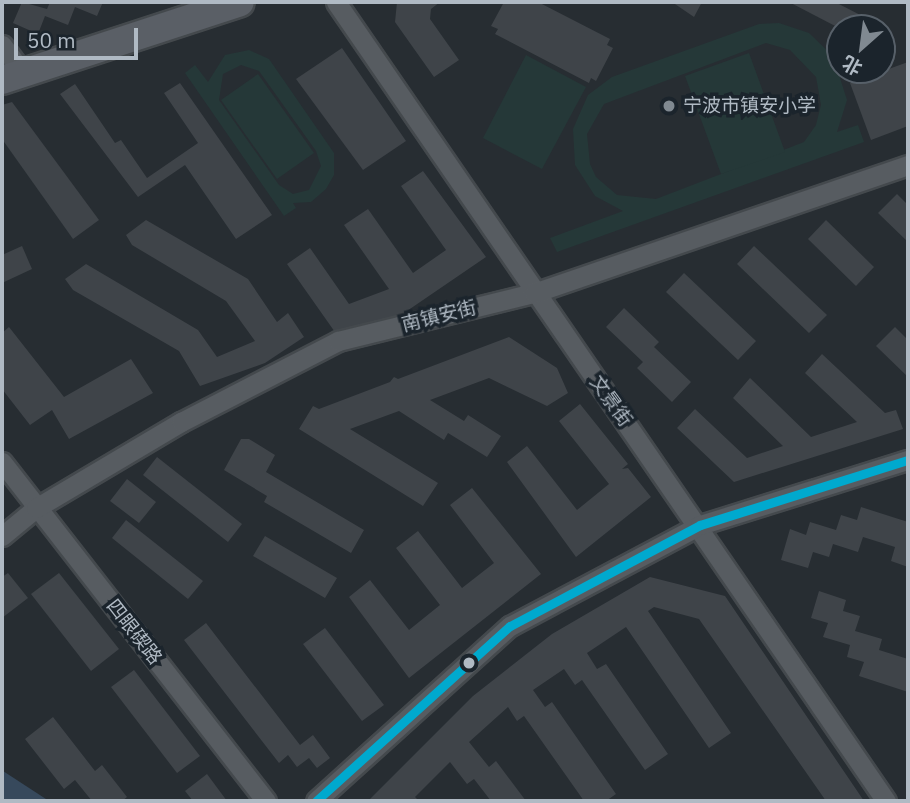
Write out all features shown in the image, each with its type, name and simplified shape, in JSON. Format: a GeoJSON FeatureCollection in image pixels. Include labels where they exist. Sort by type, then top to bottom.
{"type":"FeatureCollection","features":[{"type":"Feature","properties":{"kind":"main road"},"geometry":{"type":"LineString","coordinates":[[12,76],[240,2]]}},
{"type":"Feature","properties":{"kind":"street","name":"文景街"},"geometry":{"type":"LineString","coordinates":[[336,2],[534,293],[700,525],[886,801]]}},
{"type":"Feature","properties":{"kind":"street"},"geometry":{"type":"LineString","coordinates":[[2,46],[12,76]]}},
{"type":"Feature","properties":{"kind":"street","name":"南镇安街"},"geometry":{"type":"LineString","coordinates":[[2,536],[36,508],[181,422],[338,341],[534,293],[908,166]]}},
{"type":"Feature","properties":{"kind":"street"},"geometry":{"type":"LineString","coordinates":[[316,801],[510,626],[700,525],[908,460]]}},
{"type":"Feature","properties":{"kind":"street","name":"四眼碶路"},"geometry":{"type":"LineString","coordinates":[[2,462],[266,801]]}},
{"type":"Feature","properties":{"kind":"shaded area"},"geometry":{"type":"Polygon","coordinates":[[[779,23],[809,33],[826,49],[826,84],[842,84],[847,100],[837,132],[858,125],[864,142],[557,252],[550,238],[623,211],[595,196],[575,165],[573,129],[588,95],[612,77],[759,24],[779,23]],[[766,43],[604,104],[587,134],[590,164],[596,177],[617,195],[656,199],[804,142],[816,125],[821,105],[816,77],[790,50],[766,43]]]}},
{"type":"Feature","properties":{"kind":"shaded area"},"geometry":{"type":"Polygon","coordinates":[[[249,50],[269,59],[334,153],[334,175],[326,189],[311,202],[293,203],[296,208],[284,216],[185,73],[195,65],[208,82],[225,55],[249,50]],[[241,65],[223,74],[219,100],[279,185],[293,194],[309,190],[321,166],[316,151],[259,71],[241,65]]]}},
{"type":"Feature","properties":{"kind":"shaded area"},"geometry":{"type":"Polygon","coordinates":[[[749,53],[785,152],[721,174],[685,76],[749,53]]]}},
{"type":"Feature","properties":{"kind":"shaded area"},"geometry":{"type":"Polygon","coordinates":[[[526,55],[586,87],[542,169],[483,138],[526,55]]]}},
{"type":"Feature","properties":{"kind":"shaded area"},"geometry":{"type":"Polygon","coordinates":[[[258,74],[314,153],[277,179],[221,100],[258,74]]]}},
{"type":"Feature","properties":{"kind":"water"},"geometry":{"type":"Polygon","coordinates":[[[3,771],[49,801],[2,801],[3,771]]]}},
{"type":"Feature","properties":{"kind":"building"},"geometry":{"type":"Polygon","coordinates":[[[22,2],[47,9],[50,2],[103,2],[97,16],[75,7],[68,25],[45,16],[38,34],[13,23],[22,2]]]}},
{"type":"Feature","properties":{"kind":"building"},"geometry":{"type":"Polygon","coordinates":[[[397,2],[440,2],[431,9],[430,19],[459,60],[434,77],[395,22],[397,2]]]}},
{"type":"Feature","properties":{"kind":"building"},"geometry":{"type":"Polygon","coordinates":[[[504,2],[538,2],[610,39],[607,45],[613,48],[596,81],[591,78],[589,83],[495,34],[498,29],[491,26],[504,2]]]}},
{"type":"Feature","properties":{"kind":"building"},"geometry":{"type":"Polygon","coordinates":[[[672,2],[702,2],[694,17],[672,2]]]}},
{"type":"Feature","properties":{"kind":"building"},"geometry":{"type":"Polygon","coordinates":[[[789,2],[835,2],[858,14],[826,14],[826,21],[789,2]]]}},
{"type":"Feature","properties":{"kind":"building"},"geometry":{"type":"Polygon","coordinates":[[[342,48],[406,141],[363,170],[296,79],[342,48]]]}},
{"type":"Feature","properties":{"kind":"building"},"geometry":{"type":"Polygon","coordinates":[[[908,62],[908,126],[871,140],[850,84],[896,84],[896,66],[908,62]]]}},
{"type":"Feature","properties":{"kind":"building"},"geometry":{"type":"Polygon","coordinates":[[[180,83],[272,215],[236,239],[185,165],[138,197],[60,94],[75,84],[115,143],[121,140],[147,178],[198,143],[164,93],[180,83]]]}},
{"type":"Feature","properties":{"kind":"building"},"geometry":{"type":"Polygon","coordinates":[[[12,102],[99,220],[73,239],[2,139],[2,105],[12,102]]]}},
{"type":"Feature","properties":{"kind":"building"},"geometry":{"type":"Polygon","coordinates":[[[423,171],[486,257],[404,313],[337,335],[287,264],[310,248],[349,304],[389,289],[344,225],[368,209],[413,273],[446,250],[401,186],[423,171]]]}},
{"type":"Feature","properties":{"kind":"building"},"geometry":{"type":"Polygon","coordinates":[[[897,194],[908,205],[908,242],[878,213],[897,194]]]}},
{"type":"Feature","properties":{"kind":"building"},"geometry":{"type":"Polygon","coordinates":[[[146,220],[248,279],[277,322],[288,313],[304,337],[265,363],[200,386],[179,351],[73,290],[65,279],[86,264],[198,330],[217,357],[255,341],[226,301],[132,245],[126,235],[146,220]]]}},
{"type":"Feature","properties":{"kind":"building"},"geometry":{"type":"Polygon","coordinates":[[[826,220],[874,267],[856,286],[808,239],[826,220]]]}},
{"type":"Feature","properties":{"kind":"building"},"geometry":{"type":"Polygon","coordinates":[[[22,246],[32,269],[2,283],[2,255],[22,246]]]}},
{"type":"Feature","properties":{"kind":"building"},"geometry":{"type":"Polygon","coordinates":[[[754,246],[827,315],[809,333],[737,264],[754,246]]]}},
{"type":"Feature","properties":{"kind":"building"},"geometry":{"type":"Polygon","coordinates":[[[684,273],[756,341],[738,360],[666,292],[684,273]]]}},
{"type":"Feature","properties":{"kind":"building"},"geometry":{"type":"Polygon","coordinates":[[[624,308],[659,342],[654,347],[691,382],[672,402],[637,368],[643,362],[606,327],[624,308]]]}},
{"type":"Feature","properties":{"kind":"building"},"geometry":{"type":"Polygon","coordinates":[[[9,327],[64,397],[131,359],[153,393],[69,439],[52,410],[30,425],[2,389],[2,333],[9,327]]]}},
{"type":"Feature","properties":{"kind":"building"},"geometry":{"type":"Polygon","coordinates":[[[895,327],[908,340],[908,377],[876,346],[895,327]]]}},
{"type":"Feature","properties":{"kind":"building"},"geometry":{"type":"Polygon","coordinates":[[[509,337],[557,368],[568,393],[547,406],[489,378],[430,400],[464,421],[468,415],[501,436],[487,457],[448,433],[444,440],[399,411],[350,429],[438,483],[423,506],[299,429],[313,406],[319,409],[390,382],[394,377],[398,379],[509,337]]]}},
{"type":"Feature","properties":{"kind":"building"},"geometry":{"type":"Polygon","coordinates":[[[822,354],[885,413],[896,410],[903,429],[734,482],[677,428],[695,409],[747,458],[783,446],[733,398],[750,378],[811,437],[857,422],[805,373],[822,354]]]}},
{"type":"Feature","properties":{"kind":"building"},"geometry":{"type":"Polygon","coordinates":[[[580,404],[628,464],[622,469],[628,468],[651,497],[576,557],[507,462],[527,446],[577,510],[609,484],[559,421],[580,404]]]}},
{"type":"Feature","properties":{"kind":"building"},"geometry":{"type":"Polygon","coordinates":[[[241,439],[249,439],[275,455],[266,472],[364,530],[351,553],[264,502],[267,496],[224,470],[241,439]]]}},
{"type":"Feature","properties":{"kind":"building"},"geometry":{"type":"Polygon","coordinates":[[[157,457],[242,524],[228,542],[143,475],[157,457]]]}},
{"type":"Feature","properties":{"kind":"building"},"geometry":{"type":"Polygon","coordinates":[[[127,479],[156,502],[139,523],[110,501],[127,479]]]}},
{"type":"Feature","properties":{"kind":"building"},"geometry":{"type":"Polygon","coordinates":[[[472,488],[541,574],[409,678],[349,597],[370,580],[409,630],[440,605],[396,548],[418,531],[462,588],[494,563],[450,505],[472,488]]]}},
{"type":"Feature","properties":{"kind":"building"},"geometry":{"type":"Polygon","coordinates":[[[861,507],[908,522],[908,567],[891,561],[895,547],[863,537],[858,552],[833,544],[829,557],[813,552],[808,568],[781,560],[790,529],[806,535],[810,522],[836,530],[841,515],[857,520],[861,507]]]}},
{"type":"Feature","properties":{"kind":"building"},"geometry":{"type":"Polygon","coordinates":[[[126,520],[203,581],[188,599],[112,538],[126,520]]]}},
{"type":"Feature","properties":{"kind":"building"},"geometry":{"type":"Polygon","coordinates":[[[265,536],[337,578],[325,598],[253,556],[265,536]]]}},
{"type":"Feature","properties":{"kind":"building"},"geometry":{"type":"Polygon","coordinates":[[[8,573],[28,598],[2,618],[2,577],[8,573]]]}},
{"type":"Feature","properties":{"kind":"building"},"geometry":{"type":"Polygon","coordinates":[[[59,573],[119,649],[91,671],[31,594],[59,573]]]}},
{"type":"Feature","properties":{"kind":"building"},"geometry":{"type":"Polygon","coordinates":[[[650,577],[725,596],[864,801],[826,801],[699,619],[654,607],[648,611],[731,733],[709,748],[626,627],[587,653],[597,669],[606,664],[668,754],[645,770],[582,680],[575,685],[564,669],[533,690],[545,707],[552,702],[616,794],[606,801],[584,801],[524,716],[517,721],[508,707],[469,742],[489,767],[496,761],[526,801],[491,801],[474,779],[467,784],[450,762],[415,797],[419,801],[368,801],[473,696],[552,634],[650,577]]]}},
{"type":"Feature","properties":{"kind":"building"},"geometry":{"type":"Polygon","coordinates":[[[819,591],[846,600],[843,611],[860,616],[855,631],[882,639],[879,650],[908,659],[908,692],[859,676],[864,662],[847,657],[850,645],[823,637],[828,623],[811,618],[819,591]]]}},
{"type":"Feature","properties":{"kind":"building"},"geometry":{"type":"Polygon","coordinates":[[[206,623],[300,745],[313,735],[330,758],[317,768],[309,758],[297,767],[288,755],[279,763],[184,640],[206,623]]]}},
{"type":"Feature","properties":{"kind":"building"},"geometry":{"type":"Polygon","coordinates":[[[325,628],[384,705],[362,721],[303,644],[325,628]]]}},
{"type":"Feature","properties":{"kind":"building"},"geometry":{"type":"Polygon","coordinates":[[[134,670],[200,756],[177,773],[111,687],[134,670]]]}},
{"type":"Feature","properties":{"kind":"building"},"geometry":{"type":"Polygon","coordinates":[[[53,717],[95,771],[102,765],[127,797],[122,801],[92,801],[75,780],[64,789],[25,739],[53,717]]]}},
{"type":"Feature","properties":{"kind":"building"},"geometry":{"type":"Polygon","coordinates":[[[207,774],[227,801],[193,801],[185,791],[207,774]]]}},
{"type":"Feature","properties":{"kind":"transit line"},"geometry":{"type":"LineString","coordinates":[[316,801],[510,626],[700,525],[908,460]]}},
{"type":"Feature","properties":{"kind":"place","name":"宁波市镇安小学"},"geometry":{"type":"Point","coordinates":[669,106]}}]}
